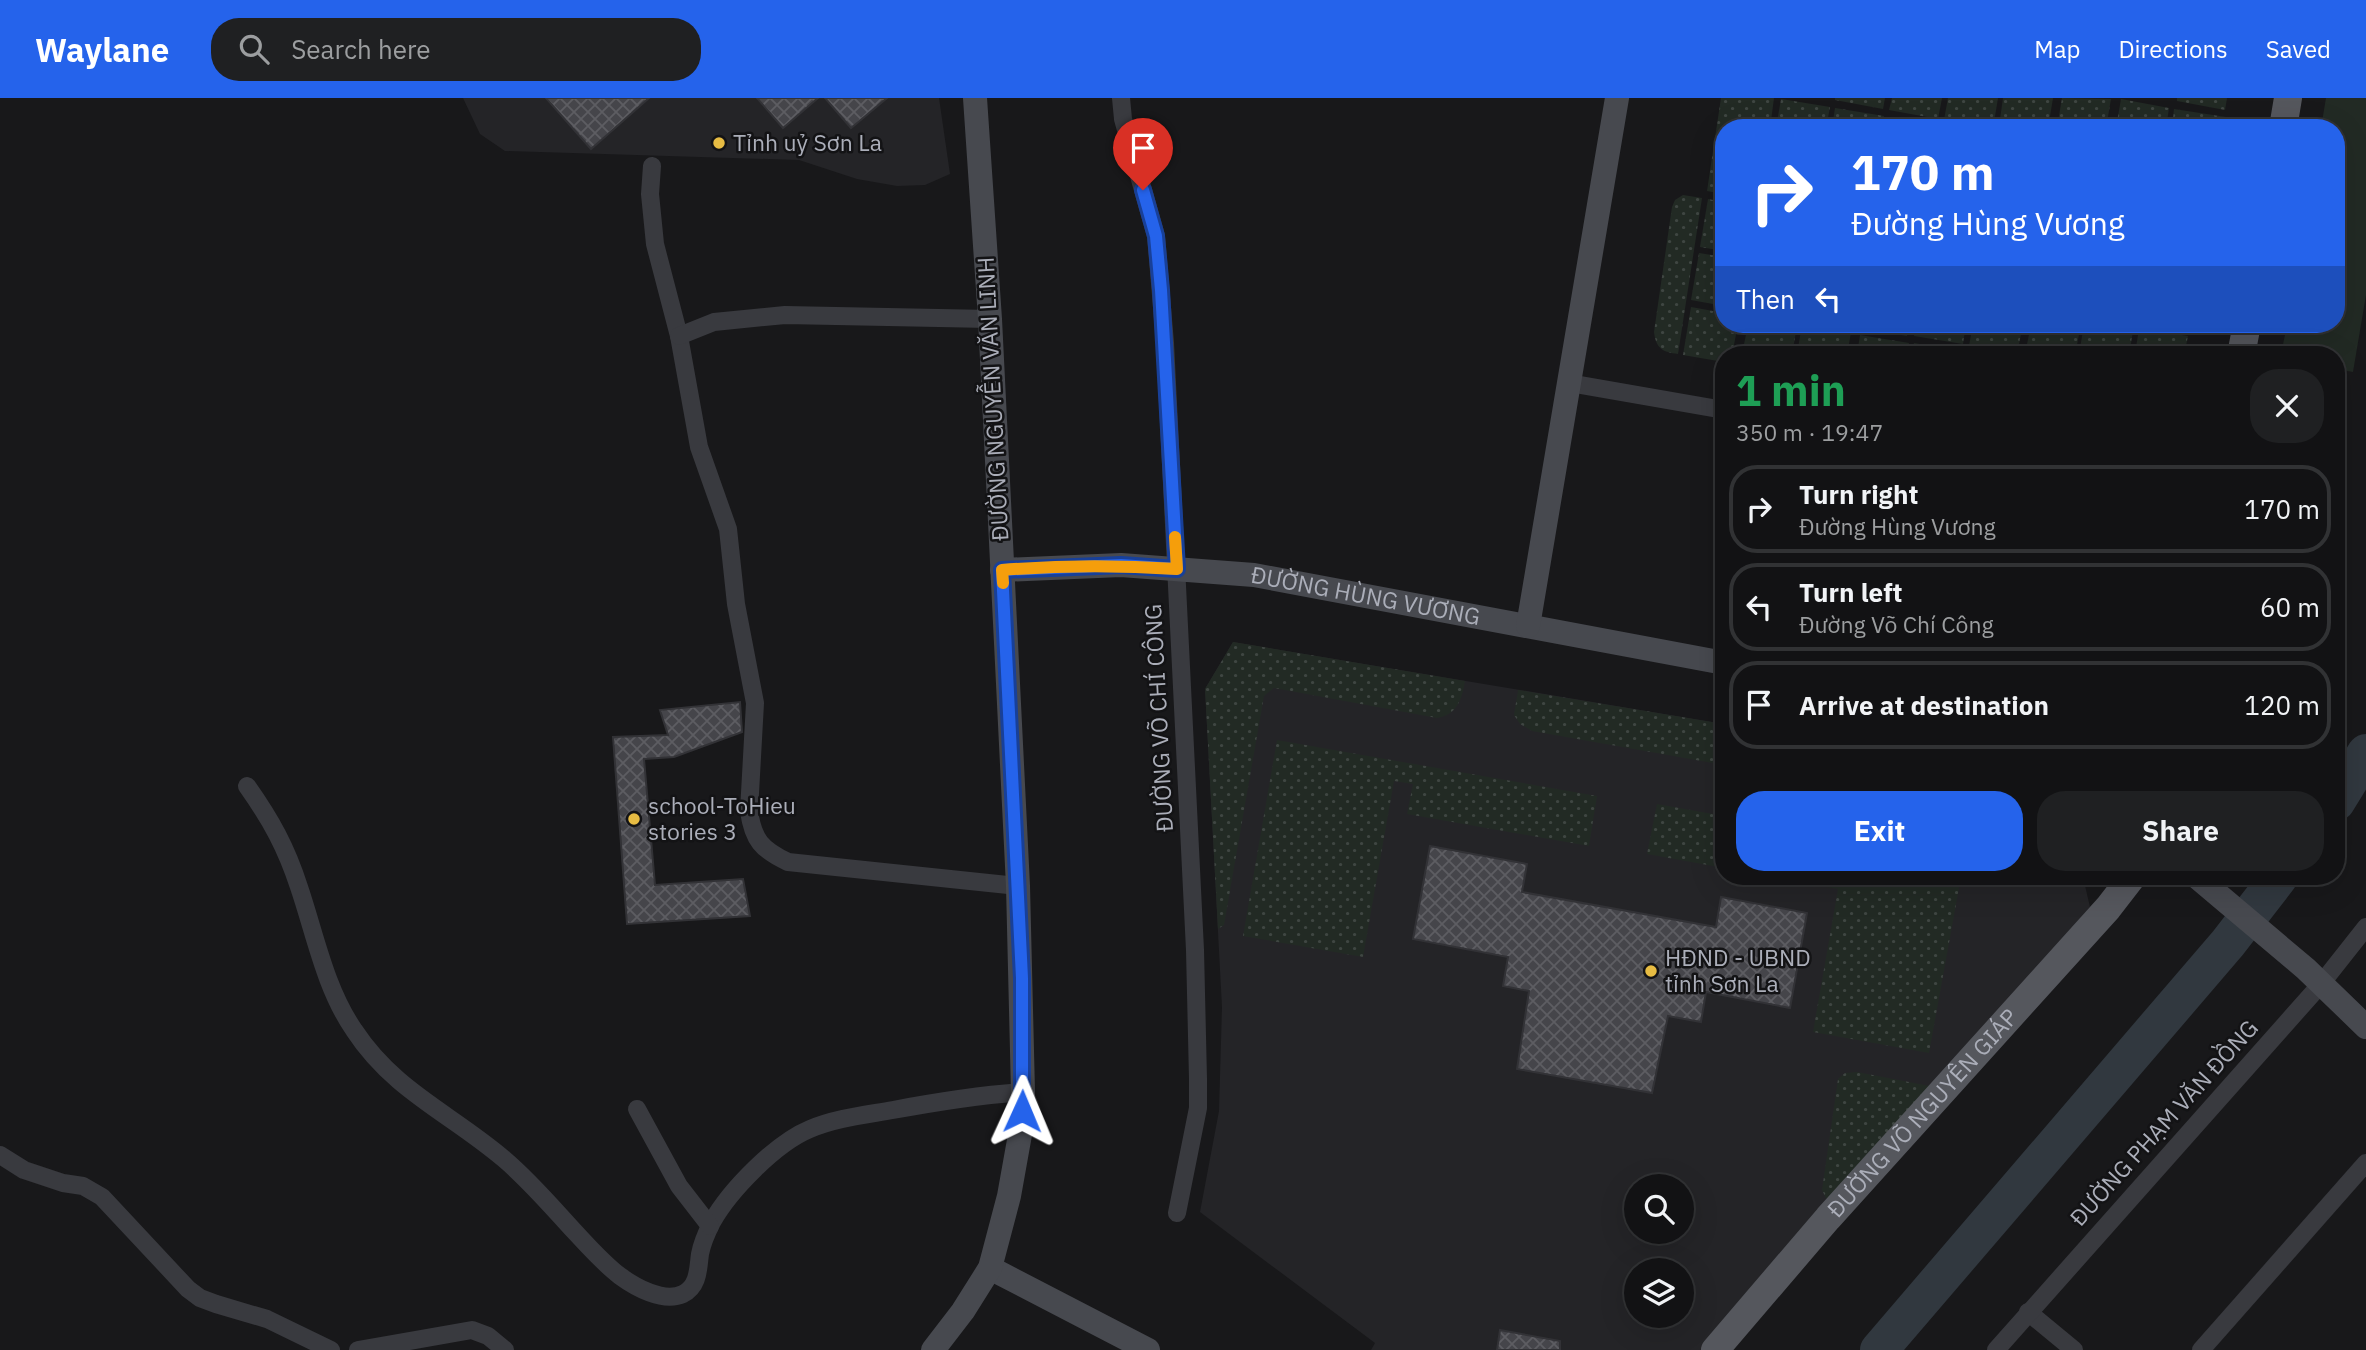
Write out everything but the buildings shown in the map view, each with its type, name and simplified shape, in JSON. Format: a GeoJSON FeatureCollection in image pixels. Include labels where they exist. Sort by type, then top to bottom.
{"type":"FeatureCollection","features":[{"type":"Feature","properties":{"kind":"main road"},"geometry":{"type":"LineString","coordinates":[[2284,119],[2288,98]]}},
{"type":"Feature","properties":{"kind":"main road","name":"ĐƯỜNG VÕ NGUYÊN GIÁP"},"geometry":{"type":"LineString","coordinates":[[1715,1350],[1828,1218],[2126,885]]}},
{"type":"Feature","properties":{"kind":"street","name":"ĐƯỜNG NGUYỄN VĂN LINH"},"geometry":{"type":"LineString","coordinates":[[933,1350],[963,1311],[990,1268],[1009,1196],[1021,1129],[1023,1092],[1018,886],[990,319],[975,98]]}},
{"type":"Feature","properties":{"kind":"street","name":"ĐƯỜNG VÕ CHÍ CÔNG"},"geometry":{"type":"LineString","coordinates":[[1121,98],[1123,119],[1156,236],[1165,343],[1177,569],[1195,950],[1198,1079],[1198,1108],[1177,1213]]}},
{"type":"Feature","properties":{"kind":"street"},"geometry":{"type":"LineString","coordinates":[[1528,626],[1617,98]]}},
{"type":"Feature","properties":{"kind":"street"},"geometry":{"type":"LineString","coordinates":[[652,166],[650,194],[655,244],[679,335],[699,447],[728,529],[733,556],[736,604],[755,703],[749,811],[757,838],[770,854],[788,862],[1018,886]]}},
{"type":"Feature","properties":{"kind":"street"},"geometry":{"type":"LineString","coordinates":[[679,335],[714,323],[785,315],[990,319]]}},
{"type":"Feature","properties":{"kind":"street"},"geometry":{"type":"LineString","coordinates":[[1569,383],[1715,408]]}},
{"type":"Feature","properties":{"kind":"street","name":"ĐƯỜNG HÙNG VƯƠNG"},"geometry":{"type":"LineString","coordinates":[[1002,570],[1121,565],[1254,575],[1715,661]]}},
{"type":"Feature","properties":{"kind":"street"},"geometry":{"type":"LineString","coordinates":[[247,786],[272,822],[285,848],[329,980],[352,1028],[378,1062],[403,1087],[504,1159],[620,1276],[657,1295],[684,1294],[694,1284],[704,1239],[718,1211],[761,1164],[787,1142],[808,1130],[846,1118],[974,1095],[1023,1092]]}},
{"type":"Feature","properties":{"kind":"street"},"geometry":{"type":"LineString","coordinates":[[2206,885],[2313,976],[2366,1027]]}},
{"type":"Feature","properties":{"kind":"street","name":"ĐƯỜNG PHẠM VĂN ĐỒNG"},"geometry":{"type":"LineString","coordinates":[[1996,1350],[2313,976],[2366,927]]}},
{"type":"Feature","properties":{"kind":"street"},"geometry":{"type":"LineString","coordinates":[[637,1110],[679,1186],[710,1226]]}},
{"type":"Feature","properties":{"kind":"street"},"geometry":{"type":"LineString","coordinates":[[0,1155],[39,1176],[83,1186],[102,1198],[188,1289],[200,1298],[267,1319],[331,1350]]}},
{"type":"Feature","properties":{"kind":"street"},"geometry":{"type":"LineString","coordinates":[[2201,1350],[2366,1163]]}},
{"type":"Feature","properties":{"kind":"street"},"geometry":{"type":"LineString","coordinates":[[990,1268],[1149,1350]]}},
{"type":"Feature","properties":{"kind":"street"},"geometry":{"type":"LineString","coordinates":[[2028,1312],[2074,1350]]}},
{"type":"Feature","properties":{"kind":"street"},"geometry":{"type":"LineString","coordinates":[[358,1350],[472,1330],[488,1336],[505,1350]]}},
{"type":"Feature","properties":{"kind":"shaded area","name":"Tỉnh uỷ Sơn La"},"geometry":{"type":"Polygon","coordinates":[[[463,98],[939,98],[950,174],[925,185],[897,186],[857,179],[799,160],[505,151],[480,134],[463,98]]]}},
{"type":"Feature","properties":{"kind":"shaded area"},"geometry":{"type":"Polygon","coordinates":[[[1721,98],[1774,98],[1771,119],[1718,119],[1721,98]]]}},
{"type":"Feature","properties":{"kind":"shaded area"},"geometry":{"type":"Polygon","coordinates":[[[1835,98],[1885,98],[1883,109],[1835,98]]]}},
{"type":"Feature","properties":{"kind":"shaded area"},"geometry":{"type":"Polygon","coordinates":[[[1892,98],[1942,98],[1938,119],[1889,110],[1892,98]]]}},
{"type":"Feature","properties":{"kind":"shaded area"},"geometry":{"type":"Polygon","coordinates":[[[1948,98],[1998,98],[1994,119],[1944,119],[1948,98]]]}},
{"type":"Feature","properties":{"kind":"shaded area"},"geometry":{"type":"Polygon","coordinates":[[[2003,98],[2053,98],[2050,119],[2000,119],[2003,98]]]}},
{"type":"Feature","properties":{"kind":"shaded area"},"geometry":{"type":"Polygon","coordinates":[[[2062,98],[2111,99],[2108,119],[2058,119],[2062,98]]]}},
{"type":"Feature","properties":{"kind":"shaded area"},"geometry":{"type":"Polygon","coordinates":[[[2177,98],[2227,98],[2225,110],[2177,101],[2177,98]]]}},
{"type":"Feature","properties":{"kind":"shaded area"},"geometry":{"type":"Polygon","coordinates":[[[2326,98],[2366,98],[2366,295],[2353,372],[2345,371],[2345,346],[2283,346],[2285,333],[2345,333],[2345,119],[2322,119],[2326,98]]]}},
{"type":"Feature","properties":{"kind":"shaded area"},"geometry":{"type":"Polygon","coordinates":[[[1781,99],[1830,107],[1828,119],[1778,119],[1781,99]]]}},
{"type":"Feature","properties":{"kind":"shaded area"},"geometry":{"type":"Polygon","coordinates":[[[2121,99],[2169,108],[2167,119],[2118,119],[2121,99]]]}},
{"type":"Feature","properties":{"kind":"shaded area"},"geometry":{"type":"Polygon","coordinates":[[[1835,108],[1884,116],[1884,119],[1833,119],[1835,108]]]}},
{"type":"Feature","properties":{"kind":"shaded area"},"geometry":{"type":"Polygon","coordinates":[[[2174,109],[2226,117],[2226,119],[2173,119],[2174,109]]]}},
{"type":"Feature","properties":{"kind":"shaded area"},"geometry":{"type":"Polygon","coordinates":[[[1715,138],[1715,192],[1707,191],[1715,138]]]}},
{"type":"Feature","properties":{"kind":"shaded area"},"geometry":{"type":"Polygon","coordinates":[[[1683,195],[1702,198],[1678,354],[1661,349],[1654,332],[1672,207],[1675,200],[1683,195]]]}},
{"type":"Feature","properties":{"kind":"shaded area"},"geometry":{"type":"Polygon","coordinates":[[[1708,199],[1715,200],[1715,250],[1700,247],[1708,199]]]}},
{"type":"Feature","properties":{"kind":"shaded area"},"geometry":{"type":"Polygon","coordinates":[[[1699,253],[1715,256],[1715,304],[1691,300],[1699,253]]]}},
{"type":"Feature","properties":{"kind":"shaded area"},"geometry":{"type":"Polygon","coordinates":[[[1691,307],[1715,311],[1715,333],[1736,333],[1734,346],[1715,346],[1715,360],[1683,355],[1691,307]]]}},
{"type":"Feature","properties":{"kind":"shaded area"},"geometry":{"type":"Polygon","coordinates":[[[1746,333],[1796,333],[1794,346],[1744,346],[1746,333]]]}},
{"type":"Feature","properties":{"kind":"shaded area"},"geometry":{"type":"Polygon","coordinates":[[[1801,333],[1851,333],[1849,346],[1798,346],[1801,333]]]}},
{"type":"Feature","properties":{"kind":"shaded area"},"geometry":{"type":"Polygon","coordinates":[[[1914,333],[1965,333],[1963,344],[1914,336],[1914,333]]]}},
{"type":"Feature","properties":{"kind":"shaded area"},"geometry":{"type":"Polygon","coordinates":[[[1971,333],[2021,333],[2019,346],[1969,346],[1971,333]]]}},
{"type":"Feature","properties":{"kind":"shaded area"},"geometry":{"type":"Polygon","coordinates":[[[2029,333],[2079,333],[2077,346],[2027,346],[2029,333]]]}},
{"type":"Feature","properties":{"kind":"shaded area"},"geometry":{"type":"Polygon","coordinates":[[[2083,333],[2133,333],[2130,346],[2080,346],[2083,333]]]}},
{"type":"Feature","properties":{"kind":"shaded area"},"geometry":{"type":"Polygon","coordinates":[[[2138,333],[2188,336],[2186,346],[2136,346],[2138,333]]]}},
{"type":"Feature","properties":{"kind":"shaded area"},"geometry":{"type":"Polygon","coordinates":[[[1860,335],[1909,343],[1908,346],[1858,346],[1860,335]]]}},
{"type":"Feature","properties":{"kind":"shaded area"},"geometry":{"type":"Polygon","coordinates":[[[1233,642],[1715,722],[1715,885],[2085,885],[2090,907],[1712,1350],[1371,1350],[1375,1343],[1200,1212],[1219,1111],[1222,1007],[1205,689],[1233,642]]]}},
{"type":"Feature","properties":{"kind":"shaded area"},"geometry":{"type":"Polygon","coordinates":[[[1233,642],[1465,681],[1454,710],[1437,718],[1274,688],[1264,696],[1224,925],[1218,929],[1205,689],[1233,642]]]}},
{"type":"Feature","properties":{"kind":"shaded area"},"geometry":{"type":"Polygon","coordinates":[[[1518,690],[1715,723],[1715,763],[1532,731],[1520,724],[1514,715],[1518,690]]]}},
{"type":"Feature","properties":{"kind":"shaded area"},"geometry":{"type":"Polygon","coordinates":[[[1277,740],[1597,796],[1589,846],[1407,814],[1413,784],[1394,781],[1363,957],[1243,936],[1277,740]]]}},
{"type":"Feature","properties":{"kind":"shaded area"},"geometry":{"type":"Polygon","coordinates":[[[1657,804],[1715,814],[1715,866],[1647,854],[1657,804]]]}},
{"type":"Feature","properties":{"kind":"shaded area"},"geometry":{"type":"Polygon","coordinates":[[[1816,885],[1960,885],[1929,1053],[1813,1032],[1838,889],[1816,885]]]}},
{"type":"Feature","properties":{"kind":"shaded area"},"geometry":{"type":"Polygon","coordinates":[[[1857,1072],[1935,1087],[1840,1200],[1826,1198],[1822,1190],[1838,1079],[1845,1073],[1857,1072]]]}},
{"type":"Feature","properties":{"kind":"waterway"},"geometry":{"type":"LineString","coordinates":[[2345,787],[2366,753]]}},
{"type":"Feature","properties":{"kind":"waterway"},"geometry":{"type":"LineString","coordinates":[[1879,1350],[2228,943],[2273,885]]}},
{"type":"Feature","properties":{"kind":"slow traffic"},"geometry":{"type":"LineString","coordinates":[[1003,583],[1002,570],[1038,567],[1121,565],[1177,569],[1175,537]]}},
{"type":"Feature","properties":{"kind":"place","name":"Tỉnh uỷ Sơn La"},"geometry":{"type":"Point","coordinates":[719,143]}},
{"type":"Feature","properties":{"kind":"place","name":"school-ToHieu stories 3"},"geometry":{"type":"Point","coordinates":[634,819]}},
{"type":"Feature","properties":{"kind":"place","name":"HĐND - UBND tỉnh Sơn La"},"geometry":{"type":"Point","coordinates":[1651,971]}},
{"type":"Feature","properties":{"kind":"route"},"geometry":{"type":"LineString","coordinates":[[1022,1111],[1022,978],[1002,570],[1121,565],[1177,569],[1161,290],[1156,236],[1143,190]]}}]}
